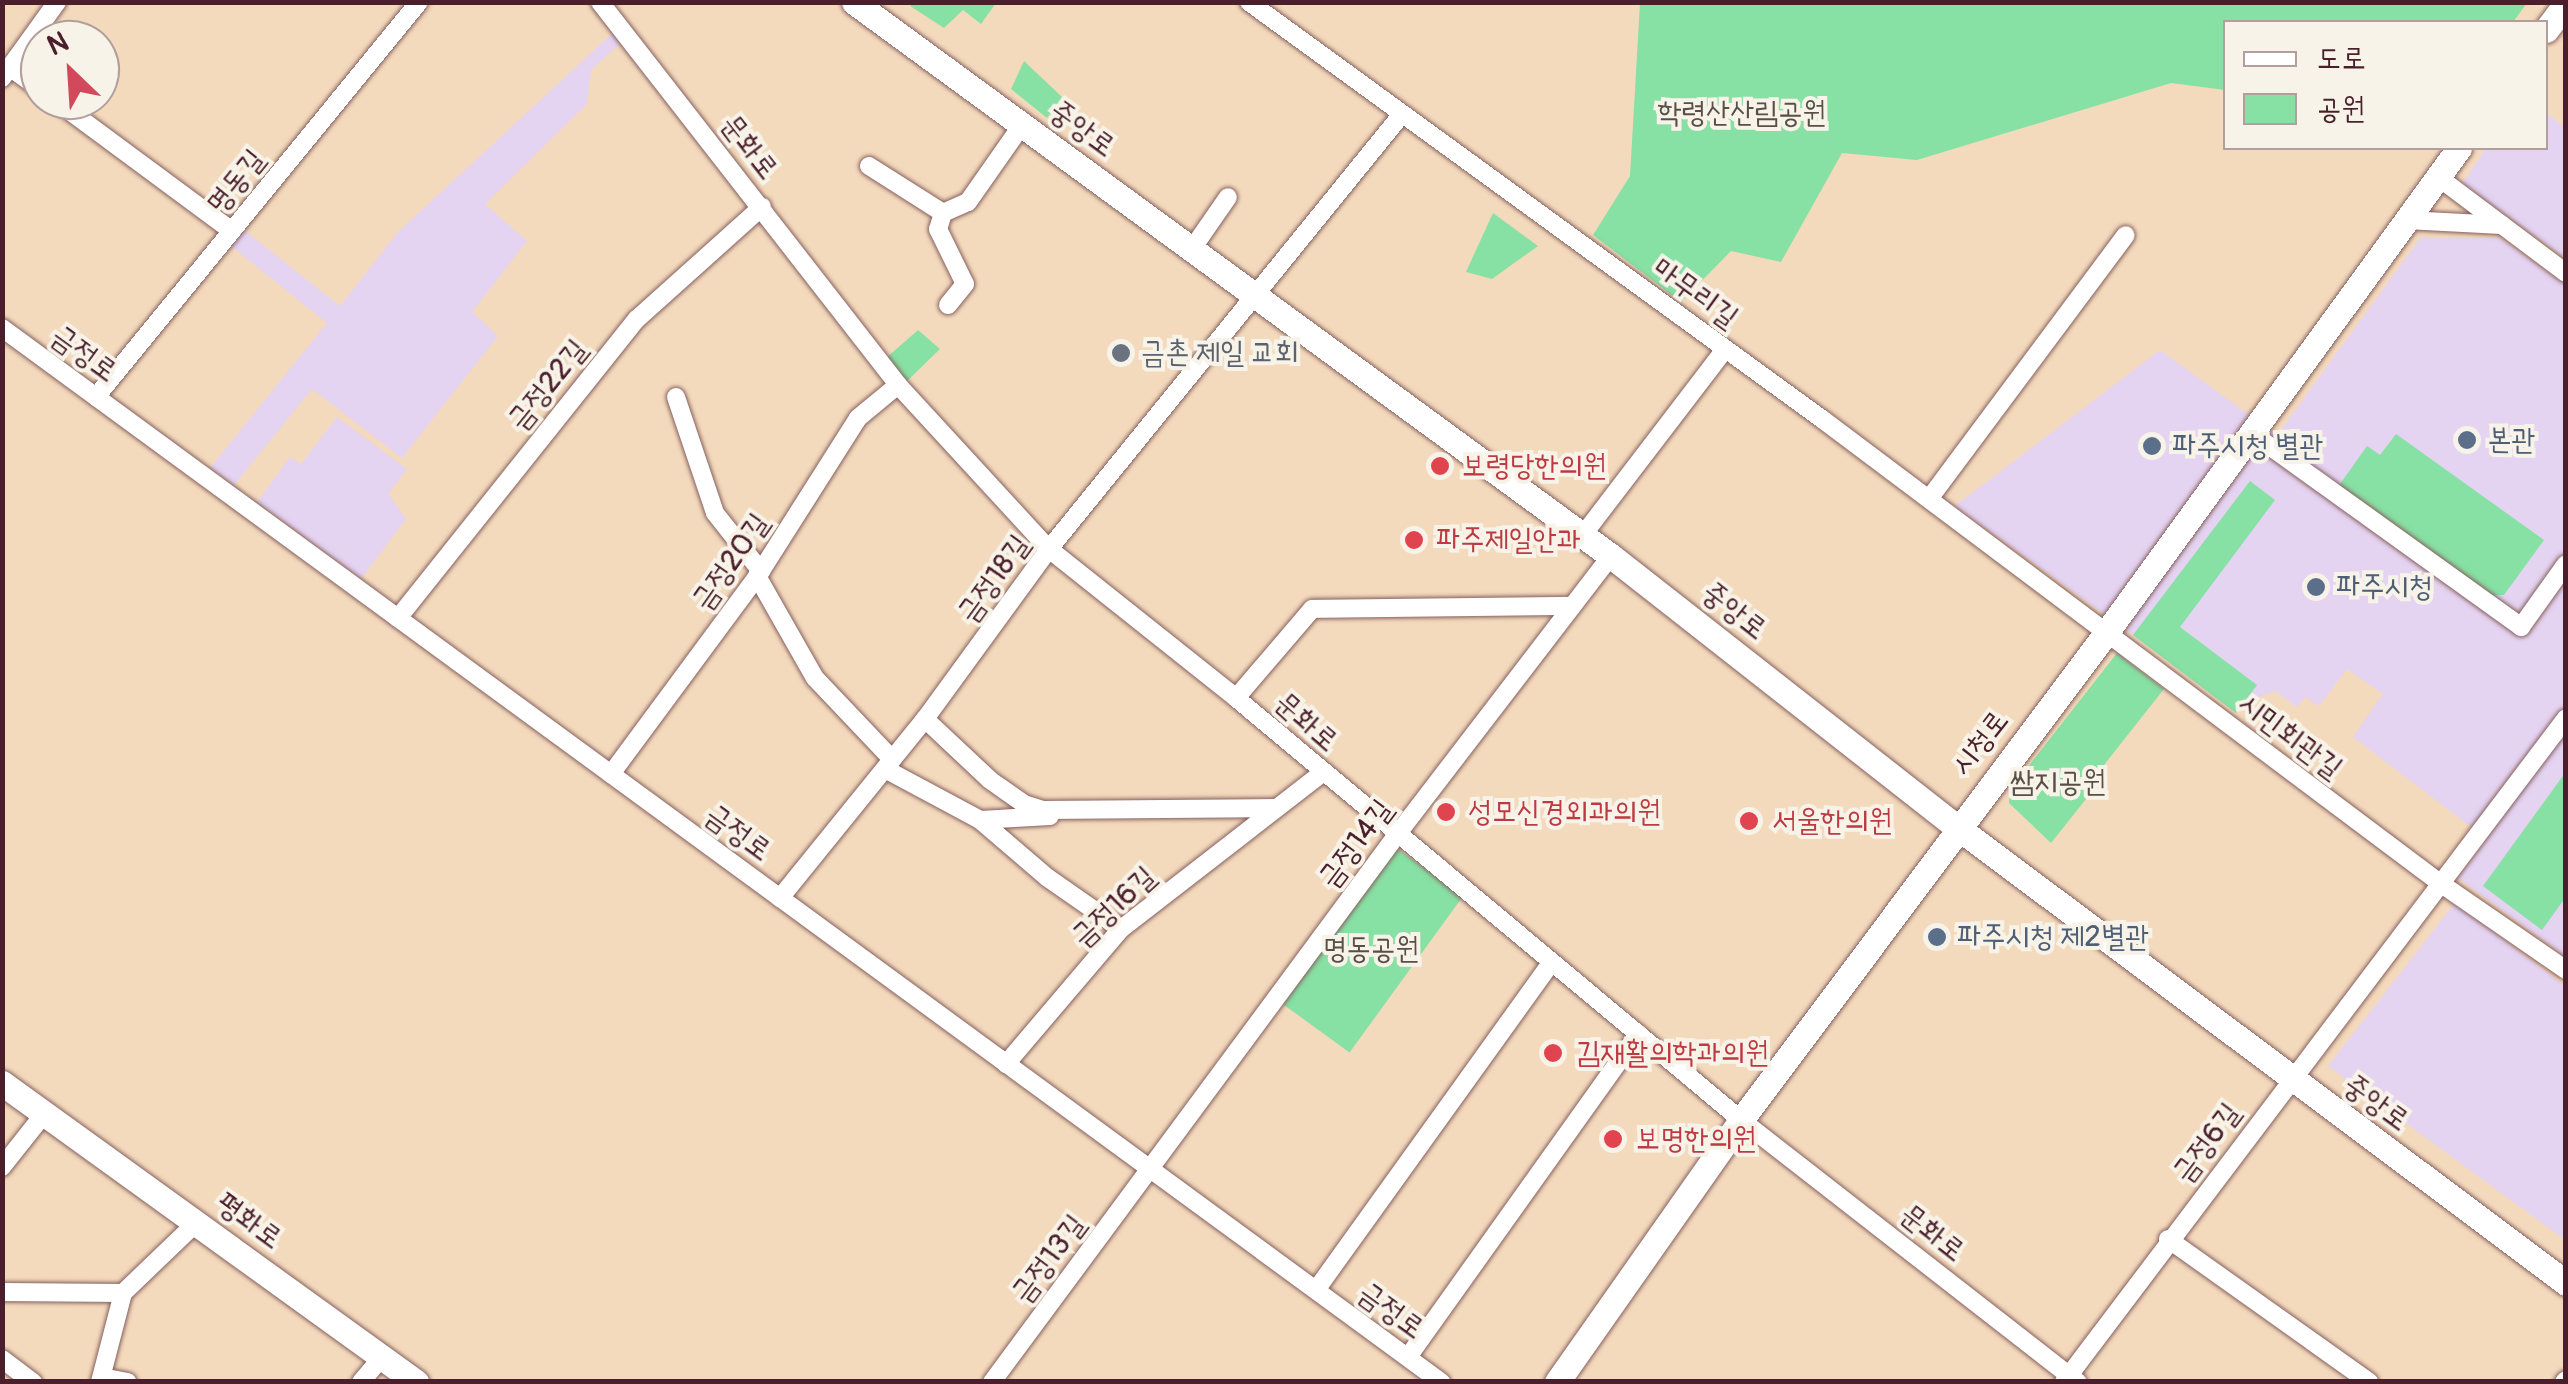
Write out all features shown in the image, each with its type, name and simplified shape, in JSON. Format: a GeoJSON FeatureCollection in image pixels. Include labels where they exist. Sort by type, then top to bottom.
{"type":"FeatureCollection","features":[{"type":"Feature","properties":{"kind":"main road","name":"중앙로"},"geometry":{"type":"LineString","coordinates":[[857,3],[1611,556],[2290,1080],[2566,1283]]}},
{"type":"Feature","properties":{"kind":"main road"},"geometry":{"type":"LineString","coordinates":[[2548,27],[2566,3]]}},
{"type":"Feature","properties":{"kind":"main road","name":"시청로"},"geometry":{"type":"LineString","coordinates":[[1557,1382],[1741,1120],[1957,826],[2106,633],[2458,150]]}},
{"type":"Feature","properties":{"kind":"main road","name":"평화로"},"geometry":{"type":"LineString","coordinates":[[2,1083],[416,1382]]}},
{"type":"Feature","properties":{"kind":"street"},"geometry":{"type":"LineString","coordinates":[[7,73],[58,2]]}},
{"type":"Feature","properties":{"kind":"street","name":"명동길"},"geometry":{"type":"LineString","coordinates":[[96,397],[419,2]]}},
{"type":"Feature","properties":{"kind":"street","name":"문화로"},"geometry":{"type":"LineString","coordinates":[[600,2],[898,386],[1049,549],[1236,698],[1396,836],[1741,1120],[2070,1379]]}},
{"type":"Feature","properties":{"kind":"street","name":"마무리길"},"geometry":{"type":"LineString","coordinates":[[1249,2],[1725,348],[2106,633]]}},
{"type":"Feature","properties":{"kind":"street","name":"금정18길"},"geometry":{"type":"LineString","coordinates":[[780,898],[925,719],[1049,549],[1402,114]]}},
{"type":"Feature","properties":{"kind":"street"},"geometry":{"type":"LineString","coordinates":[[81,120],[232,230]]}},
{"type":"Feature","properties":{"kind":"street"},"geometry":{"type":"LineString","coordinates":[[948,305],[965,284],[938,229],[943,213],[968,202],[1022,125]]}},
{"type":"Feature","properties":{"kind":"street"},"geometry":{"type":"LineString","coordinates":[[870,166],[943,213]]}},
{"type":"Feature","properties":{"kind":"street"},"geometry":{"type":"LineString","coordinates":[[2438,176],[2566,273]]}},
{"type":"Feature","properties":{"kind":"street"},"geometry":{"type":"LineString","coordinates":[[1192,249],[1228,197]]}},
{"type":"Feature","properties":{"kind":"street","name":"금정22길"},"geometry":{"type":"LineString","coordinates":[[398,618],[638,319],[762,207]]}},
{"type":"Feature","properties":{"kind":"street"},"geometry":{"type":"LineString","coordinates":[[2406,220],[2502,225]]}},
{"type":"Feature","properties":{"kind":"street"},"geometry":{"type":"LineString","coordinates":[[1928,499],[2126,235]]}},
{"type":"Feature","properties":{"kind":"street","name":"금정로"},"geometry":{"type":"LineString","coordinates":[[2,328],[1441,1382]]}},
{"type":"Feature","properties":{"kind":"street"},"geometry":{"type":"LineString","coordinates":[[1582,535],[1725,348]]}},
{"type":"Feature","properties":{"kind":"street","name":"금정20길"},"geometry":{"type":"LineString","coordinates":[[611,774],[759,573],[858,418],[898,386]]}},
{"type":"Feature","properties":{"kind":"street"},"geometry":{"type":"LineString","coordinates":[[676,396],[715,513],[759,573],[815,678],[888,764],[980,820],[1121,930]]}},
{"type":"Feature","properties":{"kind":"street"},"geometry":{"type":"LineString","coordinates":[[2250,432],[2520,627],[2566,564]]}},
{"type":"Feature","properties":{"kind":"street","name":"금정14길"},"geometry":{"type":"LineString","coordinates":[[1150,1168],[1396,836],[1611,556]]}},
{"type":"Feature","properties":{"kind":"street"},"geometry":{"type":"LineString","coordinates":[[1236,698],[1312,609],[1570,606]]}},
{"type":"Feature","properties":{"kind":"street","name":"시민회관길"},"geometry":{"type":"LineString","coordinates":[[2106,633],[2440,883],[2566,970]]}},
{"type":"Feature","properties":{"kind":"street","name":"금정6길"},"geometry":{"type":"LineString","coordinates":[[2070,1379],[2168,1240],[2566,718]]}},
{"type":"Feature","properties":{"kind":"street"},"geometry":{"type":"LineString","coordinates":[[925,719],[990,780],[1024,804],[1066,812],[1276,808]]}},
{"type":"Feature","properties":{"kind":"street","name":"금정16길"},"geometry":{"type":"LineString","coordinates":[[1006,1064],[1121,930],[1322,773]]}},
{"type":"Feature","properties":{"kind":"street"},"geometry":{"type":"LineString","coordinates":[[980,820],[1043,818],[1066,812]]}},
{"type":"Feature","properties":{"kind":"street"},"geometry":{"type":"LineString","coordinates":[[1316,1290],[1552,963]]}},
{"type":"Feature","properties":{"kind":"street"},"geometry":{"type":"LineString","coordinates":[[1408,1357],[1638,1034]]}},
{"type":"Feature","properties":{"kind":"street"},"geometry":{"type":"LineString","coordinates":[[2,1167],[44,1114]]}},
{"type":"Feature","properties":{"kind":"street","name":"금정13길"},"geometry":{"type":"LineString","coordinates":[[992,1382],[1150,1168]]}},
{"type":"Feature","properties":{"kind":"street"},"geometry":{"type":"LineString","coordinates":[[128,1382],[101,1379],[124,1292],[196,1223]]}},
{"type":"Feature","properties":{"kind":"street"},"geometry":{"type":"LineString","coordinates":[[2168,1240],[2368,1382]]}},
{"type":"Feature","properties":{"kind":"street"},"geometry":{"type":"LineString","coordinates":[[2,1292],[124,1292]]}},
{"type":"Feature","properties":{"kind":"street"},"geometry":{"type":"LineString","coordinates":[[362,1382],[382,1357]]}},
{"type":"Feature","properties":{"kind":"street"},"geometry":{"type":"LineString","coordinates":[[2,1359],[33,1382]]}},
{"type":"Feature","properties":{"kind":"shaded area"},"geometry":{"type":"Polygon","coordinates":[[[616,30],[624,40],[591,70],[587,104],[485,204],[527,241],[472,312],[498,336],[402,458],[312,389],[234,485],[210,468],[327,323],[231,246],[244,230],[340,306],[398,232],[616,30]]]}},
{"type":"Feature","properties":{"kind":"shaded area"},"geometry":{"type":"Polygon","coordinates":[[[2548,114],[2565,128],[2565,258],[2462,184],[2485,150],[2548,150],[2548,114]]]}},
{"type":"Feature","properties":{"kind":"shaded area","name":"파주시청"},"geometry":{"type":"Polygon","coordinates":[[[2421,237],[2498,237],[2565,284],[2565,956],[2458,878],[2487,839],[2353,737],[2383,694],[2347,669],[2319,706],[2305,697],[2297,707],[2275,691],[2232,707],[1955,506],[2160,350],[2277,435],[2421,237]]]}},
{"type":"Feature","properties":{"kind":"shaded area"},"geometry":{"type":"Polygon","coordinates":[[[337,417],[407,469],[388,494],[406,519],[361,579],[257,502],[290,457],[301,464],[337,417]]]}},
{"type":"Feature","properties":{"kind":"shaded area"},"geometry":{"type":"Polygon","coordinates":[[[2455,903],[2565,986],[2565,1240],[2328,1066],[2455,903]]]}},
{"type":"Feature","properties":{"kind":"green space","name":"학령산산림공원"},"geometry":{"type":"Polygon","coordinates":[[[1640,2],[2527,3],[2514,20],[2223,20],[2223,90],[2171,83],[1917,160],[1842,153],[1781,262],[1731,251],[1681,302],[1593,235],[1630,176],[1640,2]]]}},
{"type":"Feature","properties":{"kind":"green space"},"geometry":{"type":"Polygon","coordinates":[[[996,3],[981,24],[963,10],[944,28],[910,6],[996,3]]]}},
{"type":"Feature","properties":{"kind":"green space"},"geometry":{"type":"Polygon","coordinates":[[[1024,61],[1062,97],[1047,118],[1011,89],[1024,61]]]}},
{"type":"Feature","properties":{"kind":"green space"},"geometry":{"type":"Polygon","coordinates":[[[1493,213],[1538,246],[1492,279],[1466,272],[1493,213]]]}},
{"type":"Feature","properties":{"kind":"green space"},"geometry":{"type":"Polygon","coordinates":[[[918,330],[940,349],[906,382],[886,358],[918,330]]]}},
{"type":"Feature","properties":{"kind":"green space"},"geometry":{"type":"Polygon","coordinates":[[[2396,434],[2544,540],[2504,595],[2489,595],[2338,487],[2367,446],[2380,455],[2396,434]]]}},
{"type":"Feature","properties":{"kind":"green space"},"geometry":{"type":"Polygon","coordinates":[[[2250,481],[2275,500],[2180,627],[2257,685],[2236,713],[2133,635],[2250,481]]]}},
{"type":"Feature","properties":{"kind":"green space","name":"쌈지공원"},"geometry":{"type":"Polygon","coordinates":[[[2117,653],[2164,689],[2100,770],[2102,779],[2051,843],[2009,803],[2010,790],[2117,653]]]}},
{"type":"Feature","properties":{"kind":"green space"},"geometry":{"type":"Polygon","coordinates":[[[2565,773],[2565,898],[2542,930],[2483,886],[2565,773]]]}},
{"type":"Feature","properties":{"kind":"green space","name":"명동공원"},"geometry":{"type":"Polygon","coordinates":[[[1395,847],[1463,896],[1350,1053],[1282,1003],[1395,847]]]}},
{"type":"Feature","properties":{"kind":"place","name":"금촌 제일 교회"},"geometry":{"type":"Point","coordinates":[1121,353]}},
{"type":"Feature","properties":{"kind":"place","name":"본관"},"geometry":{"type":"Point","coordinates":[2467,440]}},
{"type":"Feature","properties":{"kind":"place","name":"파주시청 별관"},"geometry":{"type":"Point","coordinates":[2152,446]}},
{"type":"Feature","properties":{"kind":"place","name":"보령당한의원"},"geometry":{"type":"Point","coordinates":[1440,466]}},
{"type":"Feature","properties":{"kind":"place","name":"파주제일안과"},"geometry":{"type":"Point","coordinates":[1414,540]}},
{"type":"Feature","properties":{"kind":"place","name":"파주시청"},"geometry":{"type":"Point","coordinates":[2316,587]}},
{"type":"Feature","properties":{"kind":"place","name":"성모신경외과의원"},"geometry":{"type":"Point","coordinates":[1446,812]}},
{"type":"Feature","properties":{"kind":"place","name":"서울한의원"},"geometry":{"type":"Point","coordinates":[1749,821]}},
{"type":"Feature","properties":{"kind":"place","name":"파주시청 제2별관"},"geometry":{"type":"Point","coordinates":[1937,937]}},
{"type":"Feature","properties":{"kind":"place","name":"김재활의학과의원"},"geometry":{"type":"Point","coordinates":[1553,1053]}},
{"type":"Feature","properties":{"kind":"place","name":"보명한의원"},"geometry":{"type":"Point","coordinates":[1613,1139]}}]}
